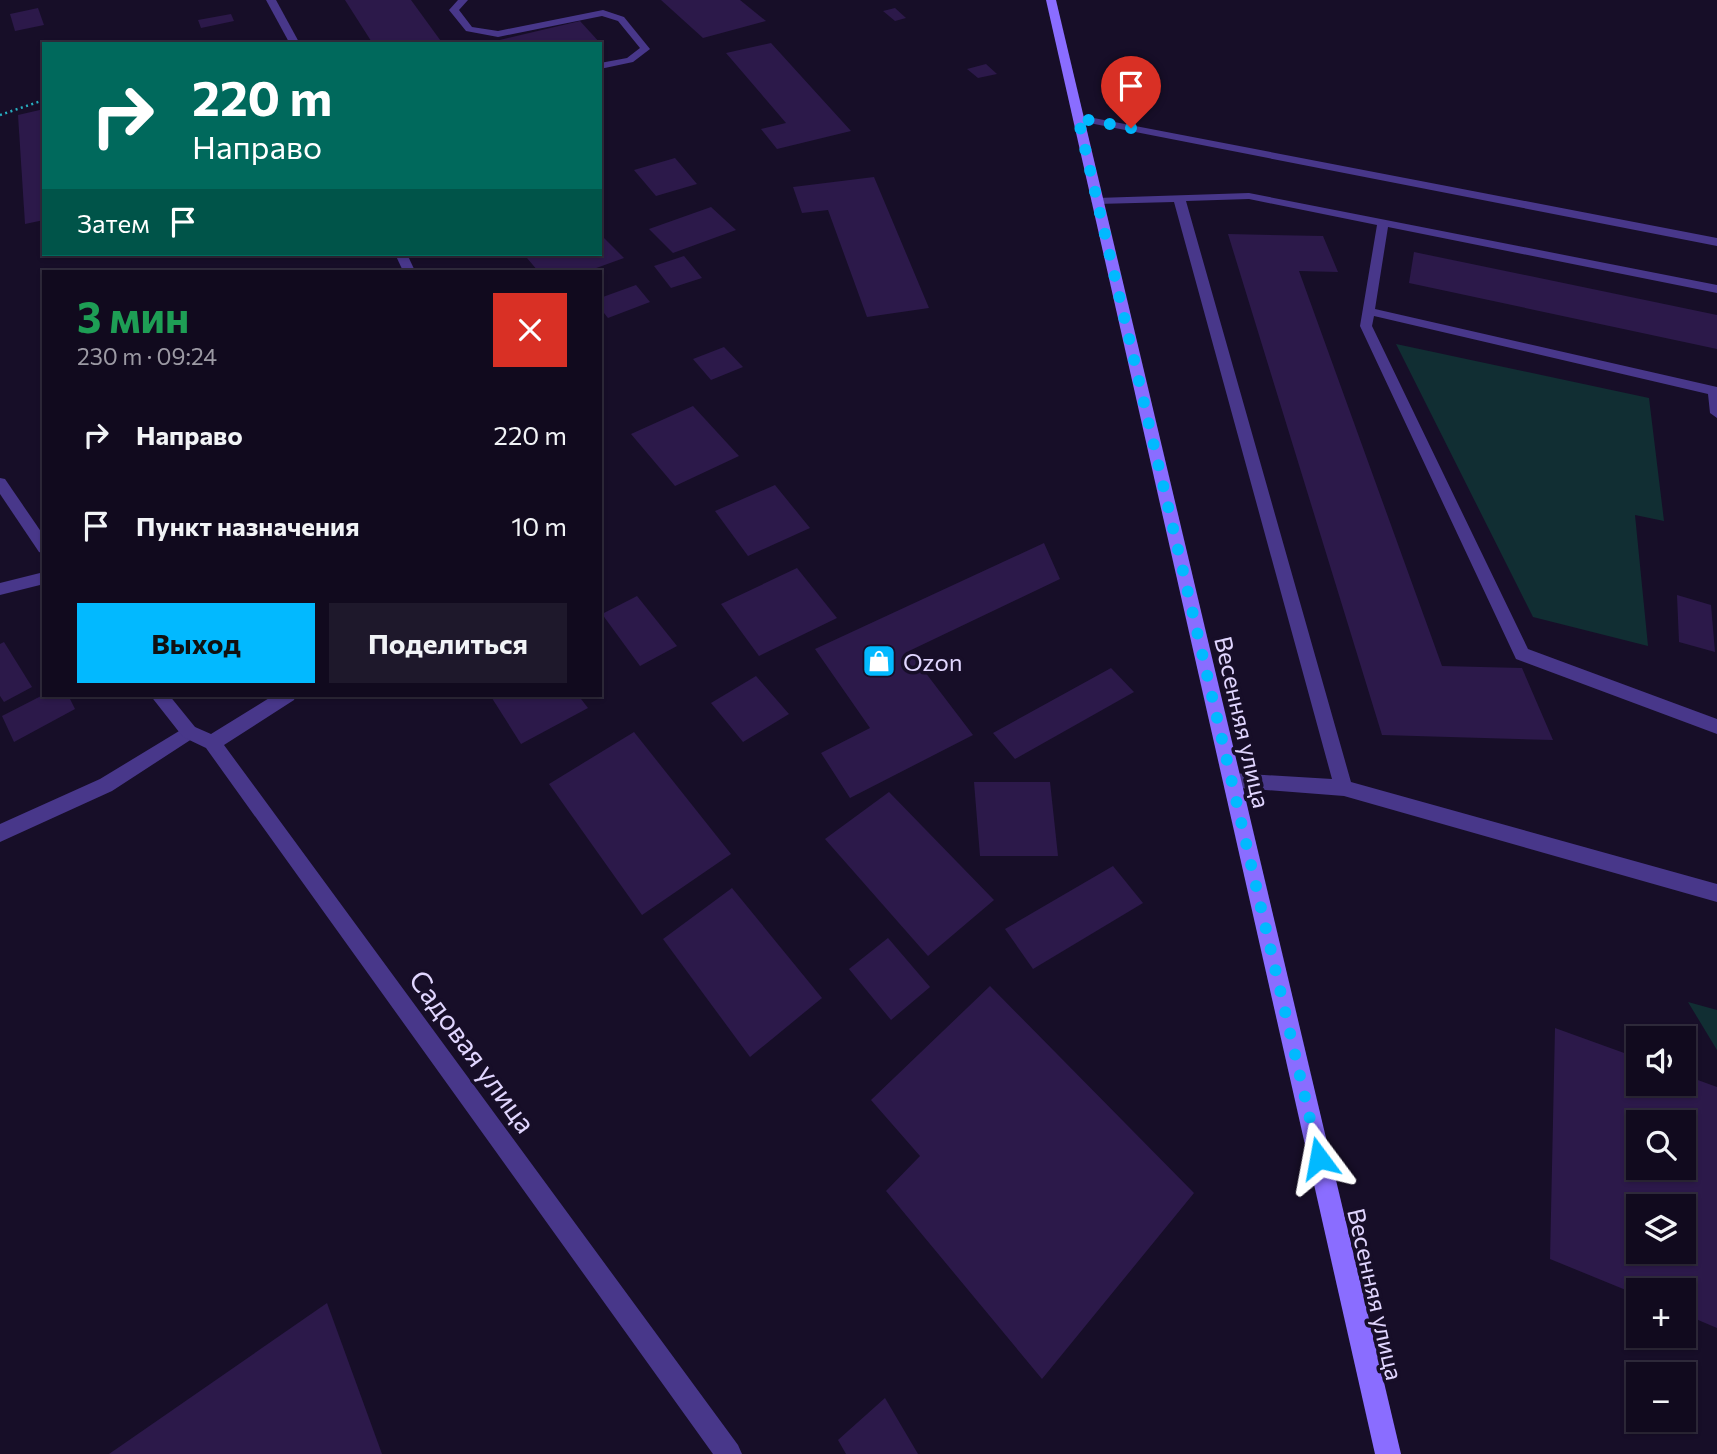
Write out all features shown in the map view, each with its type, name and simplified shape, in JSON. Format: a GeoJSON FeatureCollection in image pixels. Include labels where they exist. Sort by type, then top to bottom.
{"type":"FeatureCollection","features":[{"type":"Feature","properties":{"kind":"street"},"geometry":{"type":"LineString","coordinates":[[271,0],[294,42]]}},
{"type":"Feature","properties":{"kind":"street"},"geometry":{"type":"LineString","coordinates":[[463,0],[454,10],[469,29],[498,34],[603,13],[621,19],[645,49],[630,60],[602,66]]}},
{"type":"Feature","properties":{"kind":"street","name":"Весенняя улица"},"geometry":{"type":"LineString","coordinates":[[1051,0],[1388,1454]]}},
{"type":"Feature","properties":{"kind":"street"},"geometry":{"type":"LineString","coordinates":[[1078,118],[1717,242]]}},
{"type":"Feature","properties":{"kind":"street"},"geometry":{"type":"LineString","coordinates":[[1097,201],[1249,196],[1717,289]]}},
{"type":"Feature","properties":{"kind":"street"},"geometry":{"type":"LineString","coordinates":[[1179,198],[1344,788]]}},
{"type":"Feature","properties":{"kind":"street"},"geometry":{"type":"LineString","coordinates":[[1383,223],[1366,326],[1522,654],[1717,727]]}},
{"type":"Feature","properties":{"kind":"street"},"geometry":{"type":"LineString","coordinates":[[1369,312],[1715,391],[1717,413]]}},
{"type":"Feature","properties":{"kind":"street"},"geometry":{"type":"LineString","coordinates":[[0,483],[42,545]]}},
{"type":"Feature","properties":{"kind":"street"},"geometry":{"type":"LineString","coordinates":[[0,590],[42,579]]}},
{"type":"Feature","properties":{"kind":"street","name":"Садовая улица"},"geometry":{"type":"LineString","coordinates":[[161,697],[189,732],[212,743],[729,1454]]}},
{"type":"Feature","properties":{"kind":"street"},"geometry":{"type":"LineString","coordinates":[[212,743],[285,697]]}},
{"type":"Feature","properties":{"kind":"street"},"geometry":{"type":"LineString","coordinates":[[0,834],[106,785],[189,732]]}},
{"type":"Feature","properties":{"kind":"street"},"geometry":{"type":"LineString","coordinates":[[1232,781],[1344,788],[1717,893]]}},
{"type":"Feature","properties":{"kind":"path"},"geometry":{"type":"LineString","coordinates":[[0,115],[42,101]]}},
{"type":"Feature","properties":{"kind":"green space"},"geometry":{"type":"Polygon","coordinates":[[[1396,344],[1649,398],[1664,521],[1635,515],[1648,646],[1533,617],[1396,344]]]}},
{"type":"Feature","properties":{"kind":"green space"},"geometry":{"type":"Polygon","coordinates":[[[1688,1002],[1717,1010],[1717,1050],[1688,1002]]]}},
{"type":"Feature","properties":{"kind":"building"},"geometry":{"type":"Polygon","coordinates":[[[345,0],[411,0],[442,42],[372,42],[345,0]]]}},
{"type":"Feature","properties":{"kind":"building"},"geometry":{"type":"Polygon","coordinates":[[[661,0],[740,0],[766,21],[703,38],[661,0]]]}},
{"type":"Feature","properties":{"kind":"building"},"geometry":{"type":"Polygon","coordinates":[[[38,8],[44,25],[15,31],[10,14],[38,8]]]}},
{"type":"Feature","properties":{"kind":"building"},"geometry":{"type":"Polygon","coordinates":[[[895,8],[906,18],[895,21],[883,11],[895,8]]]}},
{"type":"Feature","properties":{"kind":"building"},"geometry":{"type":"Polygon","coordinates":[[[231,14],[234,21],[201,28],[198,20],[231,14]]]}},
{"type":"Feature","properties":{"kind":"building"},"geometry":{"type":"Polygon","coordinates":[[[580,21],[599,42],[491,42],[580,21]]]}},
{"type":"Feature","properties":{"kind":"building"},"geometry":{"type":"Polygon","coordinates":[[[771,43],[851,131],[777,149],[761,129],[786,123],[726,53],[771,43]]]}},
{"type":"Feature","properties":{"kind":"building"},"geometry":{"type":"Polygon","coordinates":[[[986,64],[997,74],[978,78],[967,69],[986,64]]]}},
{"type":"Feature","properties":{"kind":"building"},"geometry":{"type":"Polygon","coordinates":[[[42,109],[42,220],[25,224],[18,115],[42,109]]]}},
{"type":"Feature","properties":{"kind":"building"},"geometry":{"type":"Polygon","coordinates":[[[675,158],[697,184],[656,196],[634,170],[675,158]]]}},
{"type":"Feature","properties":{"kind":"building"},"geometry":{"type":"Polygon","coordinates":[[[874,177],[929,308],[867,317],[828,210],[802,213],[793,187],[874,177]]]}},
{"type":"Feature","properties":{"kind":"building"},"geometry":{"type":"Polygon","coordinates":[[[711,207],[736,230],[673,253],[649,229],[711,207]]]}},
{"type":"Feature","properties":{"kind":"building"},"geometry":{"type":"Polygon","coordinates":[[[1228,234],[1323,236],[1338,272],[1299,271],[1442,666],[1522,668],[1553,740],[1382,735],[1228,234]]]}},
{"type":"Feature","properties":{"kind":"building"},"geometry":{"type":"Polygon","coordinates":[[[602,236],[624,258],[591,270],[537,270],[527,258],[602,256],[602,236]]]}},
{"type":"Feature","properties":{"kind":"building"},"geometry":{"type":"Polygon","coordinates":[[[1414,252],[1717,315],[1717,349],[1409,283],[1414,252]]]}},
{"type":"Feature","properties":{"kind":"building"},"geometry":{"type":"Polygon","coordinates":[[[684,256],[702,278],[671,288],[654,266],[684,256]]]}},
{"type":"Feature","properties":{"kind":"building"},"geometry":{"type":"Polygon","coordinates":[[[636,285],[650,302],[608,318],[602,310],[602,297],[636,285]]]}},
{"type":"Feature","properties":{"kind":"building"},"geometry":{"type":"Polygon","coordinates":[[[724,347],[743,367],[711,380],[693,359],[724,347]]]}},
{"type":"Feature","properties":{"kind":"building"},"geometry":{"type":"Polygon","coordinates":[[[693,406],[739,456],[675,486],[631,434],[693,406]]]}},
{"type":"Feature","properties":{"kind":"building"},"geometry":{"type":"Polygon","coordinates":[[[775,485],[810,528],[748,556],[715,511],[775,485]]]}},
{"type":"Feature","properties":{"kind":"building"},"geometry":{"type":"Polygon","coordinates":[[[1044,543],[1060,579],[909,651],[973,735],[850,798],[821,753],[870,728],[815,649],[1044,543]]]}},
{"type":"Feature","properties":{"kind":"building"},"geometry":{"type":"Polygon","coordinates":[[[797,568],[837,618],[759,656],[721,604],[797,568]]]}},
{"type":"Feature","properties":{"kind":"building"},"geometry":{"type":"Polygon","coordinates":[[[1677,595],[1711,605],[1715,652],[1679,642],[1677,595]]]}},
{"type":"Feature","properties":{"kind":"building"},"geometry":{"type":"Polygon","coordinates":[[[637,596],[677,646],[640,666],[602,614],[637,596]]]}},
{"type":"Feature","properties":{"kind":"building"},"geometry":{"type":"Polygon","coordinates":[[[4,642],[32,687],[4,702],[0,696],[0,644],[4,642]]]}},
{"type":"Feature","properties":{"kind":"building"},"geometry":{"type":"Polygon","coordinates":[[[1111,668],[1134,692],[1015,759],[993,733],[1111,668]]]}},
{"type":"Feature","properties":{"kind":"building"},"geometry":{"type":"Polygon","coordinates":[[[756,676],[789,714],[743,742],[711,703],[756,676]]]}},
{"type":"Feature","properties":{"kind":"building"},"geometry":{"type":"Polygon","coordinates":[[[42,696],[69,697],[75,709],[14,742],[2,716],[42,696]]]}},
{"type":"Feature","properties":{"kind":"building"},"geometry":{"type":"Polygon","coordinates":[[[491,697],[580,697],[588,708],[521,744],[491,697]]]}},
{"type":"Feature","properties":{"kind":"building"},"geometry":{"type":"Polygon","coordinates":[[[634,732],[731,854],[642,915],[549,784],[634,732]]]}},
{"type":"Feature","properties":{"kind":"building"},"geometry":{"type":"Polygon","coordinates":[[[974,782],[1050,782],[1058,856],[980,856],[974,782]]]}},
{"type":"Feature","properties":{"kind":"building"},"geometry":{"type":"Polygon","coordinates":[[[889,792],[994,900],[928,956],[825,839],[889,792]]]}},
{"type":"Feature","properties":{"kind":"building"},"geometry":{"type":"Polygon","coordinates":[[[1113,866],[1143,903],[1033,969],[1005,929],[1113,866]]]}},
{"type":"Feature","properties":{"kind":"building"},"geometry":{"type":"Polygon","coordinates":[[[732,888],[822,998],[750,1057],[663,939],[732,888]]]}},
{"type":"Feature","properties":{"kind":"building"},"geometry":{"type":"Polygon","coordinates":[[[888,938],[930,987],[891,1020],[849,969],[888,938]]]}},
{"type":"Feature","properties":{"kind":"building"},"geometry":{"type":"Polygon","coordinates":[[[990,986],[1194,1193],[1042,1379],[886,1191],[920,1156],[871,1100],[990,986]]]}},
{"type":"Feature","properties":{"kind":"building"},"geometry":{"type":"Polygon","coordinates":[[[1555,1028],[1626,1054],[1626,1096],[1696,1096],[1696,1079],[1717,1087],[1717,1328],[1696,1319],[1696,1278],[1626,1278],[1626,1290],[1550,1259],[1555,1028]]]}},
{"type":"Feature","properties":{"kind":"building"},"geometry":{"type":"Polygon","coordinates":[[[327,1303],[382,1454],[109,1454],[327,1303]]]}},
{"type":"Feature","properties":{"kind":"building"},"geometry":{"type":"Polygon","coordinates":[[[885,1398],[918,1454],[846,1454],[838,1440],[885,1398]]]}},
{"type":"Feature","properties":{"kind":"place","name":"Ozon"},"geometry":{"type":"Point","coordinates":[879,661]}},
{"type":"Feature","properties":{"kind":"route"},"geometry":{"type":"LineString","coordinates":[[1131,128],[1078,118],[1319,1158]]}}]}
